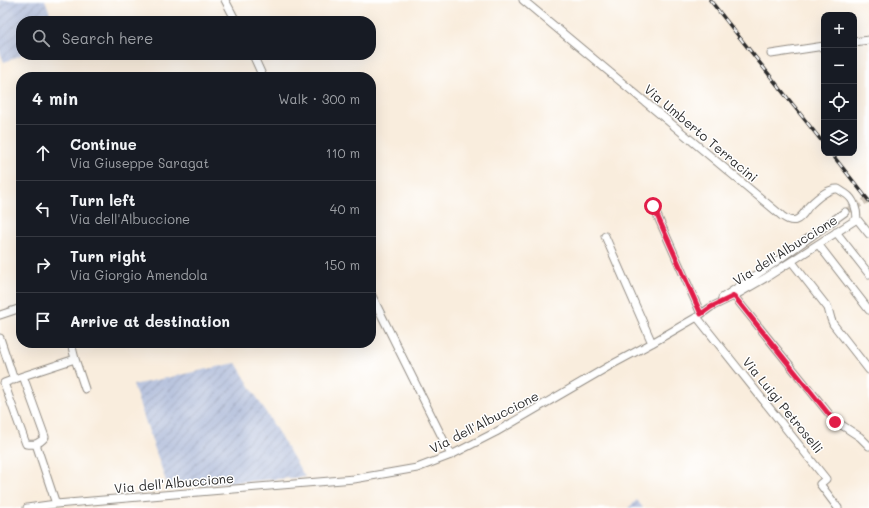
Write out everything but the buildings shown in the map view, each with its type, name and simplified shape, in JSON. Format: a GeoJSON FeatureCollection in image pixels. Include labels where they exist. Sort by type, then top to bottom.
{"type":"FeatureCollection","features":[{"type":"Feature","properties":{"kind":"street"},"geometry":{"type":"LineString","coordinates":[[225,0],[233,16]]}},
{"type":"Feature","properties":{"kind":"street","name":"Via Umberto Terracini"},"geometry":{"type":"LineString","coordinates":[[523,0],[789,221],[796,220],[802,216],[810,205],[827,191],[838,189],[848,195],[853,201],[857,213],[857,219]]}},
{"type":"Feature","properties":{"kind":"street"},"geometry":{"type":"LineString","coordinates":[[857,42],[869,40]]}},
{"type":"Feature","properties":{"kind":"street"},"geometry":{"type":"LineString","coordinates":[[771,54],[821,46]]}},
{"type":"Feature","properties":{"kind":"street"},"geometry":{"type":"LineString","coordinates":[[256,60],[262,72]]}},
{"type":"Feature","properties":{"kind":"street"},"geometry":{"type":"LineString","coordinates":[[653,206],[699,316]]}},
{"type":"Feature","properties":{"kind":"street"},"geometry":{"type":"LineString","coordinates":[[711,307],[845,212]]}},
{"type":"Feature","properties":{"kind":"street"},"geometry":{"type":"LineString","coordinates":[[857,219],[869,234]]}},
{"type":"Feature","properties":{"kind":"street","name":"Via dell'Albuccione"},"geometry":{"type":"LineString","coordinates":[[27,508],[56,504],[354,479],[417,468],[450,455],[496,432],[699,316],[711,307],[734,296],[792,262],[857,219]]}},
{"type":"Feature","properties":{"kind":"street"},"geometry":{"type":"LineString","coordinates":[[836,232],[869,274]]}},
{"type":"Feature","properties":{"kind":"street"},"geometry":{"type":"LineString","coordinates":[[605,236],[652,343]]}},
{"type":"Feature","properties":{"kind":"street"},"geometry":{"type":"LineString","coordinates":[[818,244],[869,310]]}},
{"type":"Feature","properties":{"kind":"street"},"geometry":{"type":"LineString","coordinates":[[792,262],[828,308],[833,324],[869,370]]}},
{"type":"Feature","properties":{"kind":"street"},"geometry":{"type":"LineString","coordinates":[[734,296],[834,420],[860,437],[869,446]]}},
{"type":"Feature","properties":{"kind":"street"},"geometry":{"type":"LineString","coordinates":[[376,304],[450,455]]}},
{"type":"Feature","properties":{"kind":"street"},"geometry":{"type":"LineString","coordinates":[[0,315],[16,310]]}},
{"type":"Feature","properties":{"kind":"street","name":"Via Luigi Petroselli"},"geometry":{"type":"LineString","coordinates":[[699,316],[826,479],[820,484],[838,508]]}},
{"type":"Feature","properties":{"kind":"street"},"geometry":{"type":"LineString","coordinates":[[0,338],[14,380]]}},
{"type":"Feature","properties":{"kind":"street"},"geometry":{"type":"LineString","coordinates":[[72,348],[86,389]]}},
{"type":"Feature","properties":{"kind":"street"},"geometry":{"type":"LineString","coordinates":[[24,378],[45,437],[40,443],[33,445],[26,444],[4,383],[76,361]]}},
{"type":"Feature","properties":{"kind":"street"},"geometry":{"type":"LineString","coordinates":[[36,444],[56,504]]}},
{"type":"Feature","properties":{"kind":"shaded area"},"geometry":{"type":"Polygon","coordinates":[[[0,0],[45,0],[51,16],[16,16],[16,57],[4,62],[0,52],[0,0]]]}},
{"type":"Feature","properties":{"kind":"shaded area"},"geometry":{"type":"Polygon","coordinates":[[[236,363],[305,477],[168,487],[133,385],[236,363]]]}},
{"type":"Feature","properties":{"kind":"shaded area"},"geometry":{"type":"Polygon","coordinates":[[[637,500],[643,508],[628,508],[637,500]]]}},
{"type":"Feature","properties":{"kind":"tunnel"},"geometry":{"type":"LineString","coordinates":[[845,212],[869,199]]}},
{"type":"Feature","properties":{"kind":"railway"},"geometry":{"type":"LineString","coordinates":[[710,0],[821,140]]}},
{"type":"Feature","properties":{"kind":"railway"},"geometry":{"type":"LineString","coordinates":[[833,156],[869,201]]}},
{"type":"Feature","properties":{"kind":"route"},"geometry":{"type":"LineString","coordinates":[[653,206],[701,314],[711,307],[734,296],[835,422]]}}]}
